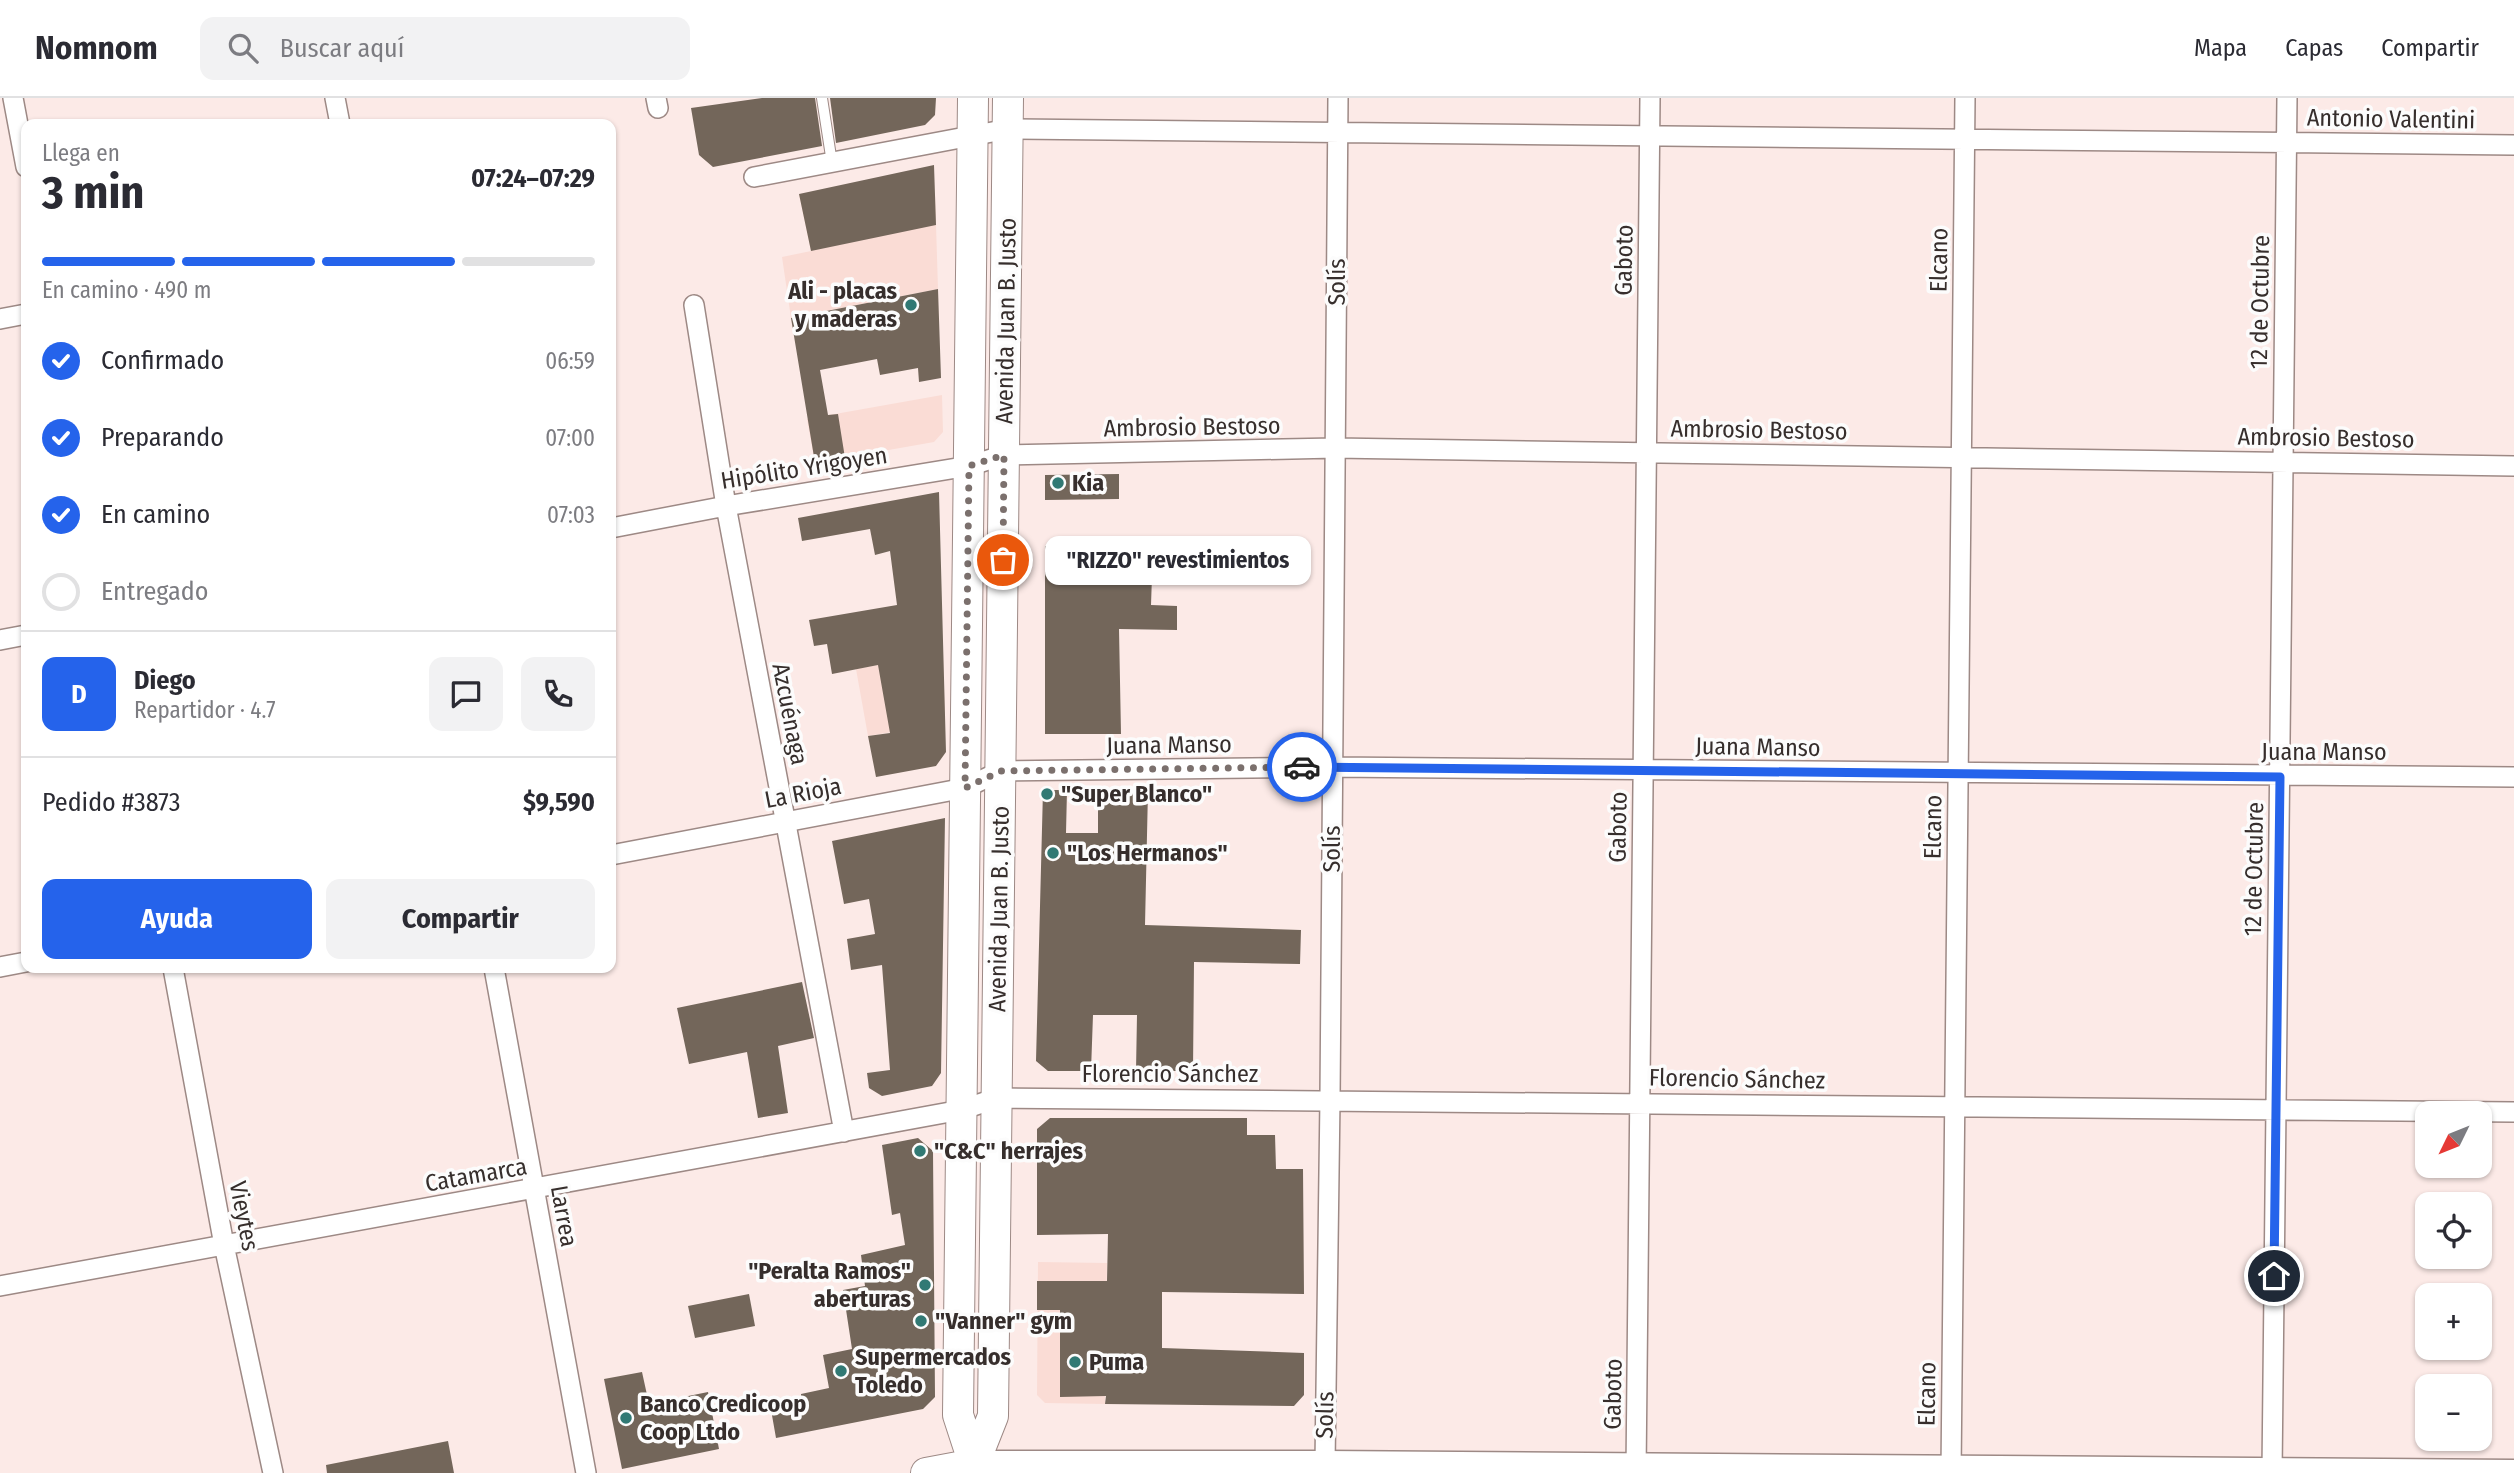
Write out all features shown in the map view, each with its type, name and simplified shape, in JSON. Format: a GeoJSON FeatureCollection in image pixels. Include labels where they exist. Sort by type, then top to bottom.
{"type":"FeatureCollection","features":[{"type":"Feature","properties":{"kind":"main road","name":"Avenida Juan B. Justo"},"geometry":{"type":"LineString","coordinates":[[973,98],[958,1415],[974,1469]]}},
{"type":"Feature","properties":{"kind":"main road","name":"Avenida Juan B. Justo"},"geometry":{"type":"LineString","coordinates":[[974,1469],[993,1416],[1008,98]]}},
{"type":"Feature","properties":{"kind":"main road"},"geometry":{"type":"LineString","coordinates":[[926,1473],[974,1469],[1324,1468],[2514,1473]]}},
{"type":"Feature","properties":{"kind":"street"},"geometry":{"type":"LineString","coordinates":[[13,98],[21,140]]}},
{"type":"Feature","properties":{"kind":"street"},"geometry":{"type":"LineString","coordinates":[[335,98],[339,119]]}},
{"type":"Feature","properties":{"kind":"street","name":"Solís"},"geometry":{"type":"LineString","coordinates":[[1324,1468],[1331,1099],[1338,98]]}},
{"type":"Feature","properties":{"kind":"street","name":"Gaboto"},"geometry":{"type":"LineString","coordinates":[[1636,1469],[1650,98]]}},
{"type":"Feature","properties":{"kind":"street","name":"Elcano"},"geometry":{"type":"LineString","coordinates":[[1951,1471],[1965,98]]}},
{"type":"Feature","properties":{"kind":"street","name":"12 de Octubre"},"geometry":{"type":"LineString","coordinates":[[2273,1472],[2287,98]]}},
{"type":"Feature","properties":{"kind":"street","name":"Antonio Valentini"},"geometry":{"type":"LineString","coordinates":[[754,177],[1008,130],[2514,145]]}},
{"type":"Feature","properties":{"kind":"street","name":"Azcuénaga"},"geometry":{"type":"LineString","coordinates":[[694,305],[726,506],[844,1132]]}},
{"type":"Feature","properties":{"kind":"street"},"geometry":{"type":"LineString","coordinates":[[0,319],[21,315]]}},
{"type":"Feature","properties":{"kind":"street","name":"Ambrosio Bestoso"},"geometry":{"type":"LineString","coordinates":[[1004,455],[1335,448],[2514,466]]}},
{"type":"Feature","properties":{"kind":"street","name":"Hipólito Yrigoyen"},"geometry":{"type":"LineString","coordinates":[[616,527],[969,466],[1004,455]]}},
{"type":"Feature","properties":{"kind":"street"},"geometry":{"type":"LineString","coordinates":[[0,640],[21,636]]}},
{"type":"Feature","properties":{"kind":"street","name":"Juana Manso"},"geometry":{"type":"LineString","coordinates":[[1001,771],[1333,767],[2514,777]]}},
{"type":"Feature","properties":{"kind":"street","name":"La Rioja"},"geometry":{"type":"LineString","coordinates":[[616,854],[965,788],[1001,771]]}},
{"type":"Feature","properties":{"kind":"street"},"geometry":{"type":"LineString","coordinates":[[0,967],[21,963]]}},
{"type":"Feature","properties":{"kind":"street","name":"Vieytes"},"geometry":{"type":"LineString","coordinates":[[174,973],[224,1245],[273,1473]]}},
{"type":"Feature","properties":{"kind":"street","name":"Larrea"},"geometry":{"type":"LineString","coordinates":[[495,973],[586,1473]]}},
{"type":"Feature","properties":{"kind":"street","name":"Florencio Sánchez"},"geometry":{"type":"LineString","coordinates":[[961,1110],[997,1098],[2514,1112]]}},
{"type":"Feature","properties":{"kind":"street","name":"Catamarca"},"geometry":{"type":"LineString","coordinates":[[0,1286],[961,1110]]}},
{"type":"Feature","properties":{"kind":"lane"},"geometry":{"type":"LineString","coordinates":[[822,98],[832,163]]}},
{"type":"Feature","properties":{"kind":"shaded area"},"geometry":{"type":"Polygon","coordinates":[[[935,193],[938,289],[791,318],[782,257],[811,251],[799,194],[876,207],[935,193]]]}},
{"type":"Feature","properties":{"kind":"shaded area"},"geometry":{"type":"Polygon","coordinates":[[[942,395],[943,432],[934,442],[815,463],[807,419],[942,395]]]}},
{"type":"Feature","properties":{"kind":"shaded area"},"geometry":{"type":"Polygon","coordinates":[[[943,653],[945,723],[868,736],[856,669],[943,653]]]}},
{"type":"Feature","properties":{"kind":"shaded area"},"geometry":{"type":"Polygon","coordinates":[[[1038,1262],[1107,1263],[1105,1404],[1045,1403],[1037,1395],[1038,1262]]]}},
{"type":"Feature","properties":{"kind":"building"},"geometry":{"type":"Polygon","coordinates":[[[762,98],[815,98],[822,146],[713,167],[699,155],[691,108],[762,98]]]}},
{"type":"Feature","properties":{"kind":"building"},"geometry":{"type":"Polygon","coordinates":[[[830,98],[936,98],[935,115],[925,125],[836,143],[830,98]]]}},
{"type":"Feature","properties":{"kind":"building"},"geometry":{"type":"Polygon","coordinates":[[[934,165],[936,225],[811,251],[799,194],[934,165]]]}},
{"type":"Feature","properties":{"kind":"building"},"geometry":{"type":"Polygon","coordinates":[[[938,289],[941,378],[919,382],[918,368],[880,375],[877,359],[820,370],[828,415],[838,414],[845,458],[815,463],[791,318],[938,289]]]}},
{"type":"Feature","properties":{"kind":"building"},"geometry":{"type":"Polygon","coordinates":[[[1119,474],[1119,499],[1045,500],[1045,475],[1119,474]]]}},
{"type":"Feature","properties":{"kind":"building"},"geometry":{"type":"Polygon","coordinates":[[[939,492],[946,752],[936,766],[876,777],[868,736],[890,733],[878,665],[832,674],[827,644],[814,646],[809,620],[897,605],[890,551],[875,555],[870,529],[802,541],[798,518],[939,492]]]}},
{"type":"Feature","properties":{"kind":"building"},"geometry":{"type":"Polygon","coordinates":[[[1045,546],[1153,547],[1151,605],[1177,606],[1177,630],[1119,629],[1121,734],[1045,734],[1045,546]]]}},
{"type":"Feature","properties":{"kind":"building"},"geometry":{"type":"Polygon","coordinates":[[[1098,789],[1148,790],[1145,925],[1301,930],[1300,964],[1194,962],[1193,1071],[1136,1071],[1137,1015],[1093,1015],[1091,1071],[1048,1071],[1036,1061],[1043,790],[1067,790],[1066,833],[1098,833],[1098,789]]]}},
{"type":"Feature","properties":{"kind":"building"},"geometry":{"type":"Polygon","coordinates":[[[945,818],[941,1073],[932,1086],[882,1096],[869,1088],[867,1073],[890,1070],[882,965],[851,970],[847,939],[875,934],[869,899],[844,904],[832,841],[945,818]]]}},
{"type":"Feature","properties":{"kind":"building"},"geometry":{"type":"Polygon","coordinates":[[[802,982],[814,1038],[778,1046],[788,1113],[758,1118],[747,1052],[689,1064],[677,1008],[802,982]]]}},
{"type":"Feature","properties":{"kind":"building"},"geometry":{"type":"Polygon","coordinates":[[[1050,1118],[1247,1118],[1247,1135],[1275,1135],[1276,1169],[1303,1169],[1304,1294],[1162,1292],[1162,1348],[1304,1353],[1304,1395],[1294,1406],[1105,1404],[1106,1396],[1060,1397],[1060,1310],[1037,1310],[1037,1281],[1107,1281],[1108,1234],[1037,1235],[1037,1129],[1050,1118]]]}},
{"type":"Feature","properties":{"kind":"building"},"geometry":{"type":"Polygon","coordinates":[[[918,1138],[933,1151],[935,1397],[923,1409],[776,1438],[770,1404],[801,1398],[801,1394],[829,1388],[823,1355],[852,1349],[843,1290],[865,1286],[861,1255],[905,1245],[900,1213],[892,1215],[882,1145],[918,1138]]]}},
{"type":"Feature","properties":{"kind":"building"},"geometry":{"type":"Polygon","coordinates":[[[749,1294],[755,1326],[695,1338],[688,1306],[749,1294]]]}},
{"type":"Feature","properties":{"kind":"building","name":"Banco Credicoop Coop Ltdo"},"geometry":{"type":"Polygon","coordinates":[[[642,1372],[649,1404],[708,1392],[719,1449],[622,1469],[604,1379],[642,1372]]]}},
{"type":"Feature","properties":{"kind":"building"},"geometry":{"type":"Polygon","coordinates":[[[448,1441],[454,1473],[327,1473],[326,1465],[448,1441]]]}},
{"type":"Feature","properties":{"kind":"way so far"},"geometry":{"type":"LineString","coordinates":[[1003,560],[1004,455],[969,466],[965,788],[1001,771],[1302,767]]}},
{"type":"Feature","properties":{"kind":"place","name":"Ali - placas y maderas"},"geometry":{"type":"Point","coordinates":[911,305]}},
{"type":"Feature","properties":{"kind":"place","name":"Kia"},"geometry":{"type":"Point","coordinates":[1058,483]}},
{"type":"Feature","properties":{"kind":"place","name":"\"RIZZO\" revestimientos"},"geometry":{"type":"Point","coordinates":[1003,560]}},
{"type":"Feature","properties":{"kind":"place","name":"\"Super Blanco\""},"geometry":{"type":"Point","coordinates":[1047,794]}},
{"type":"Feature","properties":{"kind":"place","name":"\"Los Hermanos\""},"geometry":{"type":"Point","coordinates":[1053,853]}},
{"type":"Feature","properties":{"kind":"place","name":"\"C&C\" herrajes"},"geometry":{"type":"Point","coordinates":[920,1151]}},
{"type":"Feature","properties":{"kind":"place","name":"\"Peralta Ramos\" aberturas"},"geometry":{"type":"Point","coordinates":[925,1285]}},
{"type":"Feature","properties":{"kind":"place","name":"\"Vanner\" gym"},"geometry":{"type":"Point","coordinates":[921,1321]}},
{"type":"Feature","properties":{"kind":"place","name":"Puma"},"geometry":{"type":"Point","coordinates":[1075,1362]}},
{"type":"Feature","properties":{"kind":"place","name":"Supermercados Toledo"},"geometry":{"type":"Point","coordinates":[841,1371]}},
{"type":"Feature","properties":{"kind":"place","name":"Banco Credicoop Coop Ltdo"},"geometry":{"type":"Point","coordinates":[626,1418]}},
{"type":"Feature","properties":{"kind":"route"},"geometry":{"type":"LineString","coordinates":[[1302,767],[2280,777],[2274,1276]]}}]}
